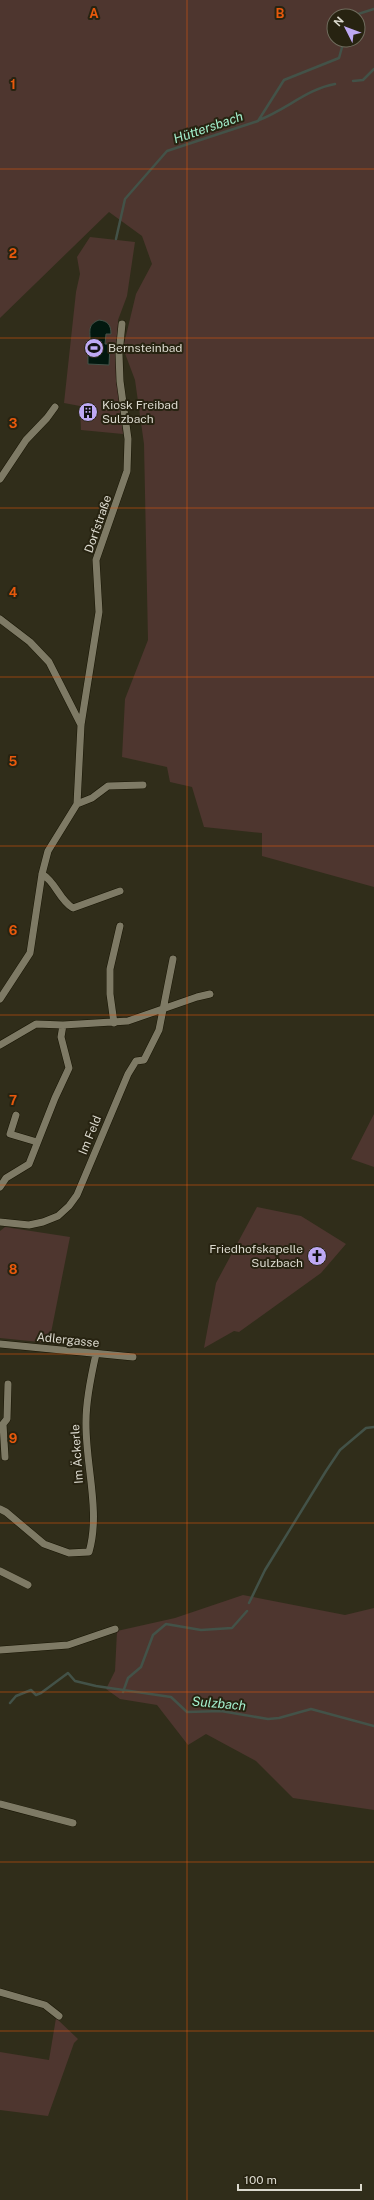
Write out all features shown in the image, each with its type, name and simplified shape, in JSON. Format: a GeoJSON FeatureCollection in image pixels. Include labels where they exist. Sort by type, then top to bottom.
{"type":"FeatureCollection","features":[{"type":"Feature","properties":{"kind":"street","name":"Dorfstraße"},"geometry":{"type":"LineString","coordinates":[[0,999],[30,953],[42,874],[48,851],[77,804],[81,725],[99,612],[96,560],[127,472],[128,439],[120,381],[119,354],[122,324]]}},
{"type":"Feature","properties":{"kind":"street"},"geometry":{"type":"LineString","coordinates":[[0,479],[26,440],[47,418],[55,407]]}},
{"type":"Feature","properties":{"kind":"street"},"geometry":{"type":"LineString","coordinates":[[0,619],[30,642],[49,662],[81,725]]}},
{"type":"Feature","properties":{"kind":"street"},"geometry":{"type":"LineString","coordinates":[[77,804],[92,798],[108,786],[144,785]]}},
{"type":"Feature","properties":{"kind":"street"},"geometry":{"type":"LineString","coordinates":[[42,874],[49,878],[65,904],[73,908],[120,891]]}},
{"type":"Feature","properties":{"kind":"street"},"geometry":{"type":"LineString","coordinates":[[114,1023],[110,994],[110,969],[120,926]]}},
{"type":"Feature","properties":{"kind":"street"},"geometry":{"type":"LineString","coordinates":[[164,1010],[172,959]]}},
{"type":"Feature","properties":{"kind":"street"},"geometry":{"type":"LineString","coordinates":[[0,1045],[36,1024],[63,1025],[128,1021],[164,1010],[197,997],[210,994]]}},
{"type":"Feature","properties":{"kind":"street","name":"Im Feld"},"geometry":{"type":"LineString","coordinates":[[0,1222],[29,1225],[43,1222],[58,1216],[69,1206],[77,1195],[128,1074],[136,1061],[144,1060],[159,1030],[164,1010]]}},
{"type":"Feature","properties":{"kind":"street"},"geometry":{"type":"LineString","coordinates":[[0,1187],[6,1178],[29,1164],[69,1068],[61,1037],[63,1025]]}},
{"type":"Feature","properties":{"kind":"street"},"geometry":{"type":"LineString","coordinates":[[16,1115],[10,1134],[37,1142]]}},
{"type":"Feature","properties":{"kind":"street","name":"Adlergasse"},"geometry":{"type":"LineString","coordinates":[[0,1344],[133,1357]]}},
{"type":"Feature","properties":{"kind":"street","name":"Im Äckerle"},"geometry":{"type":"LineString","coordinates":[[0,1509],[6,1512],[44,1544],[69,1553],[89,1552],[92,1541],[92,1510],[86,1421],[90,1379],[96,1354]]}},
{"type":"Feature","properties":{"kind":"street"},"geometry":{"type":"LineString","coordinates":[[5,1457],[3,1424],[8,1384]]}},
{"type":"Feature","properties":{"kind":"street"},"geometry":{"type":"LineString","coordinates":[[0,1570],[28,1585]]}},
{"type":"Feature","properties":{"kind":"street"},"geometry":{"type":"LineString","coordinates":[[0,1650],[68,1645],[115,1629]]}},
{"type":"Feature","properties":{"kind":"street"},"geometry":{"type":"LineString","coordinates":[[0,1804],[73,1823]]}},
{"type":"Feature","properties":{"kind":"street"},"geometry":{"type":"LineString","coordinates":[[0,1992],[45,2006],[59,2016]]}},
{"type":"Feature","properties":{"kind":"shaded area"},"geometry":{"type":"Polygon","coordinates":[[[0,0],[374,0],[374,887],[262,856],[262,833],[204,827],[192,787],[170,782],[167,767],[122,757],[125,699],[148,640],[144,444],[135,380],[123,348],[136,294],[152,264],[142,236],[109,212],[0,318],[0,0]]]}},
{"type":"Feature","properties":{"kind":"shaded area","name":"Bernsteinbad"},"geometry":{"type":"Polygon","coordinates":[[[90,237],[135,242],[127,296],[118,320],[117,377],[123,434],[81,430],[80,406],[64,403],[76,292],[80,274],[77,257],[90,237]]]}},
{"type":"Feature","properties":{"kind":"shaded area"},"geometry":{"type":"Polygon","coordinates":[[[99,320],[107,322],[110,328],[111,334],[106,334],[105,344],[110,344],[109,365],[88,364],[90,330],[92,324],[99,320]]]}},
{"type":"Feature","properties":{"kind":"shaded area"},"geometry":{"type":"Polygon","coordinates":[[[374,1114],[374,1167],[351,1159],[374,1114]]]}},
{"type":"Feature","properties":{"kind":"shaded area"},"geometry":{"type":"Polygon","coordinates":[[[257,1207],[301,1216],[346,1244],[321,1273],[239,1332],[234,1331],[204,1348],[216,1283],[257,1207]]]}},
{"type":"Feature","properties":{"kind":"shaded area"},"geometry":{"type":"Polygon","coordinates":[[[5,1227],[70,1237],[49,1343],[0,1338],[0,1231],[5,1227]]]}},
{"type":"Feature","properties":{"kind":"shaded area"},"geometry":{"type":"Polygon","coordinates":[[[243,1595],[345,1615],[374,1608],[374,1810],[293,1798],[256,1761],[206,1734],[188,1745],[157,1705],[120,1699],[106,1689],[115,1671],[117,1631],[175,1618],[243,1595]]]}},
{"type":"Feature","properties":{"kind":"shaded area"},"geometry":{"type":"Polygon","coordinates":[[[56,2018],[78,2039],[74,2043],[48,2116],[0,2110],[0,2052],[49,2060],[56,2018]]]}},
{"type":"Feature","properties":{"kind":"waterway","name":"Hüttersbach"},"geometry":{"type":"LineString","coordinates":[[366,12],[374,9]]}},
{"type":"Feature","properties":{"kind":"waterway","name":"Hüttersbach"},"geometry":{"type":"LineString","coordinates":[[116,239],[125,199],[167,151],[258,121],[284,80],[339,58],[342,48]]}},
{"type":"Feature","properties":{"kind":"waterway"},"geometry":{"type":"LineString","coordinates":[[353,81],[363,80],[374,69]]}},
{"type":"Feature","properties":{"kind":"waterway"},"geometry":{"type":"LineString","coordinates":[[259,120],[315,90],[335,84]]}},
{"type":"Feature","properties":{"kind":"waterway"},"geometry":{"type":"LineString","coordinates":[[249,1603],[265,1570],[340,1450],[366,1428],[374,1427]]}},
{"type":"Feature","properties":{"kind":"waterway"},"geometry":{"type":"LineString","coordinates":[[123,1692],[128,1678],[141,1667],[153,1635],[166,1624],[201,1630],[232,1628],[247,1611]]}},
{"type":"Feature","properties":{"kind":"waterway","name":"Sulzbach"},"geometry":{"type":"LineString","coordinates":[[10,1703],[16,1696],[31,1690],[36,1695],[41,1693],[68,1673],[75,1681],[96,1686],[171,1697],[187,1712],[221,1711],[268,1719],[279,1718],[311,1709],[374,1726]]}},
{"type":"Feature","properties":{"kind":"place","name":"Bernsteinbad"},"geometry":{"type":"Point","coordinates":[94,348]}},
{"type":"Feature","properties":{"kind":"place","name":"Kiosk Freibad Sulzbach"},"geometry":{"type":"Point","coordinates":[88,412]}},
{"type":"Feature","properties":{"kind":"place","name":"Friedhofskapelle Sulzbach"},"geometry":{"type":"Point","coordinates":[317,1256]}}]}
